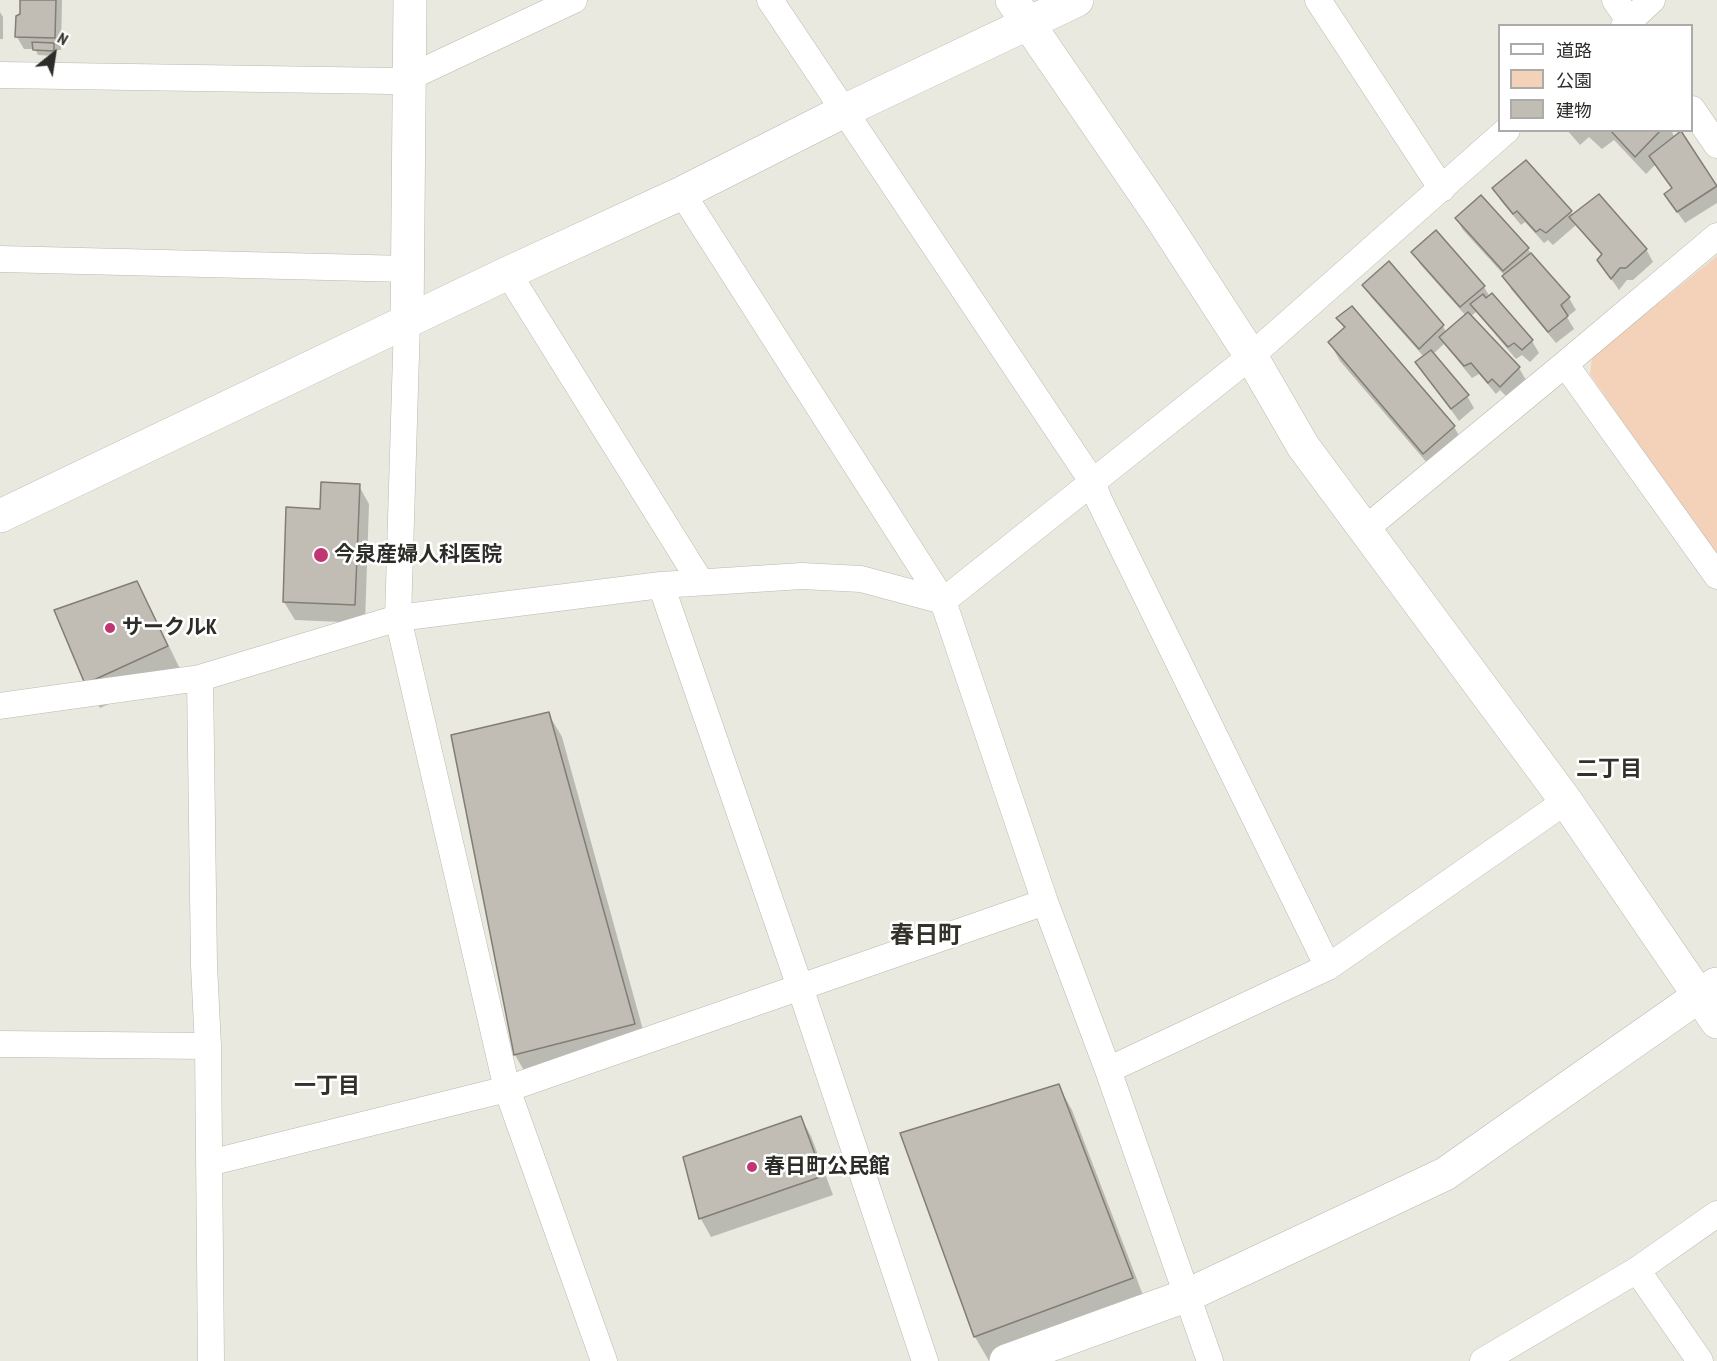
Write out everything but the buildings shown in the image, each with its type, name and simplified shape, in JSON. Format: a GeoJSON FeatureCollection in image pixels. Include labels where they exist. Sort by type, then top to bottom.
{"type":"FeatureCollection","features":[{"type":"Feature","properties":{"kind":"street"},"geometry":{"type":"LineString","coordinates":[[410,0],[407,322],[398,618],[507,1089],[604,1361]]}},
{"type":"Feature","properties":{"kind":"street"},"geometry":{"type":"LineString","coordinates":[[0,75],[393,81],[410,78],[574,0]]}},
{"type":"Feature","properties":{"kind":"street"},"geometry":{"type":"LineString","coordinates":[[770,0],[846,110],[1092,481],[1104,511],[1328,967]]}},
{"type":"Feature","properties":{"kind":"street"},"geometry":{"type":"LineString","coordinates":[[0,516],[508,273],[682,193],[846,110],[1020,12],[1077,0]]}},
{"type":"Feature","properties":{"kind":"street"},"geometry":{"type":"LineString","coordinates":[[1317,0],[1442,189]]}},
{"type":"Feature","properties":{"kind":"street"},"geometry":{"type":"LineString","coordinates":[[1625,18],[1652,0]]}},
{"type":"Feature","properties":{"kind":"street"},"geometry":{"type":"LineString","coordinates":[[1020,12],[1160,216],[1251,356],[1303,446],[1708,990],[1717,1022]]}},
{"type":"Feature","properties":{"kind":"street"},"geometry":{"type":"LineString","coordinates":[[1693,110],[1717,145]]}},
{"type":"Feature","properties":{"kind":"street"},"geometry":{"type":"LineString","coordinates":[[943,601],[1251,356],[1505,132]]}},
{"type":"Feature","properties":{"kind":"street"},"geometry":{"type":"LineString","coordinates":[[682,193],[943,601],[1045,902],[1210,1361]]}},
{"type":"Feature","properties":{"kind":"street"},"geometry":{"type":"LineString","coordinates":[[1364,530],[1717,236]]}},
{"type":"Feature","properties":{"kind":"street"},"geometry":{"type":"LineString","coordinates":[[0,259],[408,269]]}},
{"type":"Feature","properties":{"kind":"street"},"geometry":{"type":"LineString","coordinates":[[508,273],[700,581]]}},
{"type":"Feature","properties":{"kind":"street"},"geometry":{"type":"LineString","coordinates":[[1565,364],[1717,576]]}},
{"type":"Feature","properties":{"kind":"street"},"geometry":{"type":"LineString","coordinates":[[0,706],[200,678],[398,618],[661,585],[802,576],[861,579],[943,601]]}},
{"type":"Feature","properties":{"kind":"street"},"geometry":{"type":"LineString","coordinates":[[661,585],[800,987],[925,1361]]}},
{"type":"Feature","properties":{"kind":"street"},"geometry":{"type":"LineString","coordinates":[[200,678],[204,953],[208,1046],[211,1361]]}},
{"type":"Feature","properties":{"kind":"street"},"geometry":{"type":"LineString","coordinates":[[1107,1070],[1328,967],[1566,801]]}},
{"type":"Feature","properties":{"kind":"street"},"geometry":{"type":"LineString","coordinates":[[209,1163],[507,1089],[1045,902]]}},
{"type":"Feature","properties":{"kind":"street"},"geometry":{"type":"LineString","coordinates":[[1006,1361],[1188,1295],[1445,1174],[1708,990]]}},
{"type":"Feature","properties":{"kind":"street"},"geometry":{"type":"LineString","coordinates":[[0,1044],[208,1046]]}},
{"type":"Feature","properties":{"kind":"street"},"geometry":{"type":"LineString","coordinates":[[1483,1361],[1637,1270],[1717,1214]]}},
{"type":"Feature","properties":{"kind":"street"},"geometry":{"type":"LineString","coordinates":[[1637,1270],[1700,1361]]}},
{"type":"Feature","properties":{"kind":"green space"},"geometry":{"type":"Polygon","coordinates":[[[1717,256],[1717,562],[1590,374],[1592,357],[1717,256]]]}},
{"type":"Feature","properties":{"kind":"place","name":"今泉産婦人科医院"},"geometry":{"type":"Point","coordinates":[321,555]}},
{"type":"Feature","properties":{"kind":"place","name":"サークルK"},"geometry":{"type":"Point","coordinates":[110,628]}},
{"type":"Feature","properties":{"kind":"place","name":"春日町公民館"},"geometry":{"type":"Point","coordinates":[752,1167]}},
{"type":"Feature","properties":{"kind":"district","name":"二丁目"},"geometry":{"type":"Point","coordinates":[1609,770]}},
{"type":"Feature","properties":{"kind":"district","name":"春日町"},"geometry":{"type":"Point","coordinates":[926,936]}},
{"type":"Feature","properties":{"kind":"district","name":"一丁目"},"geometry":{"type":"Point","coordinates":[327,1087]}}]}
